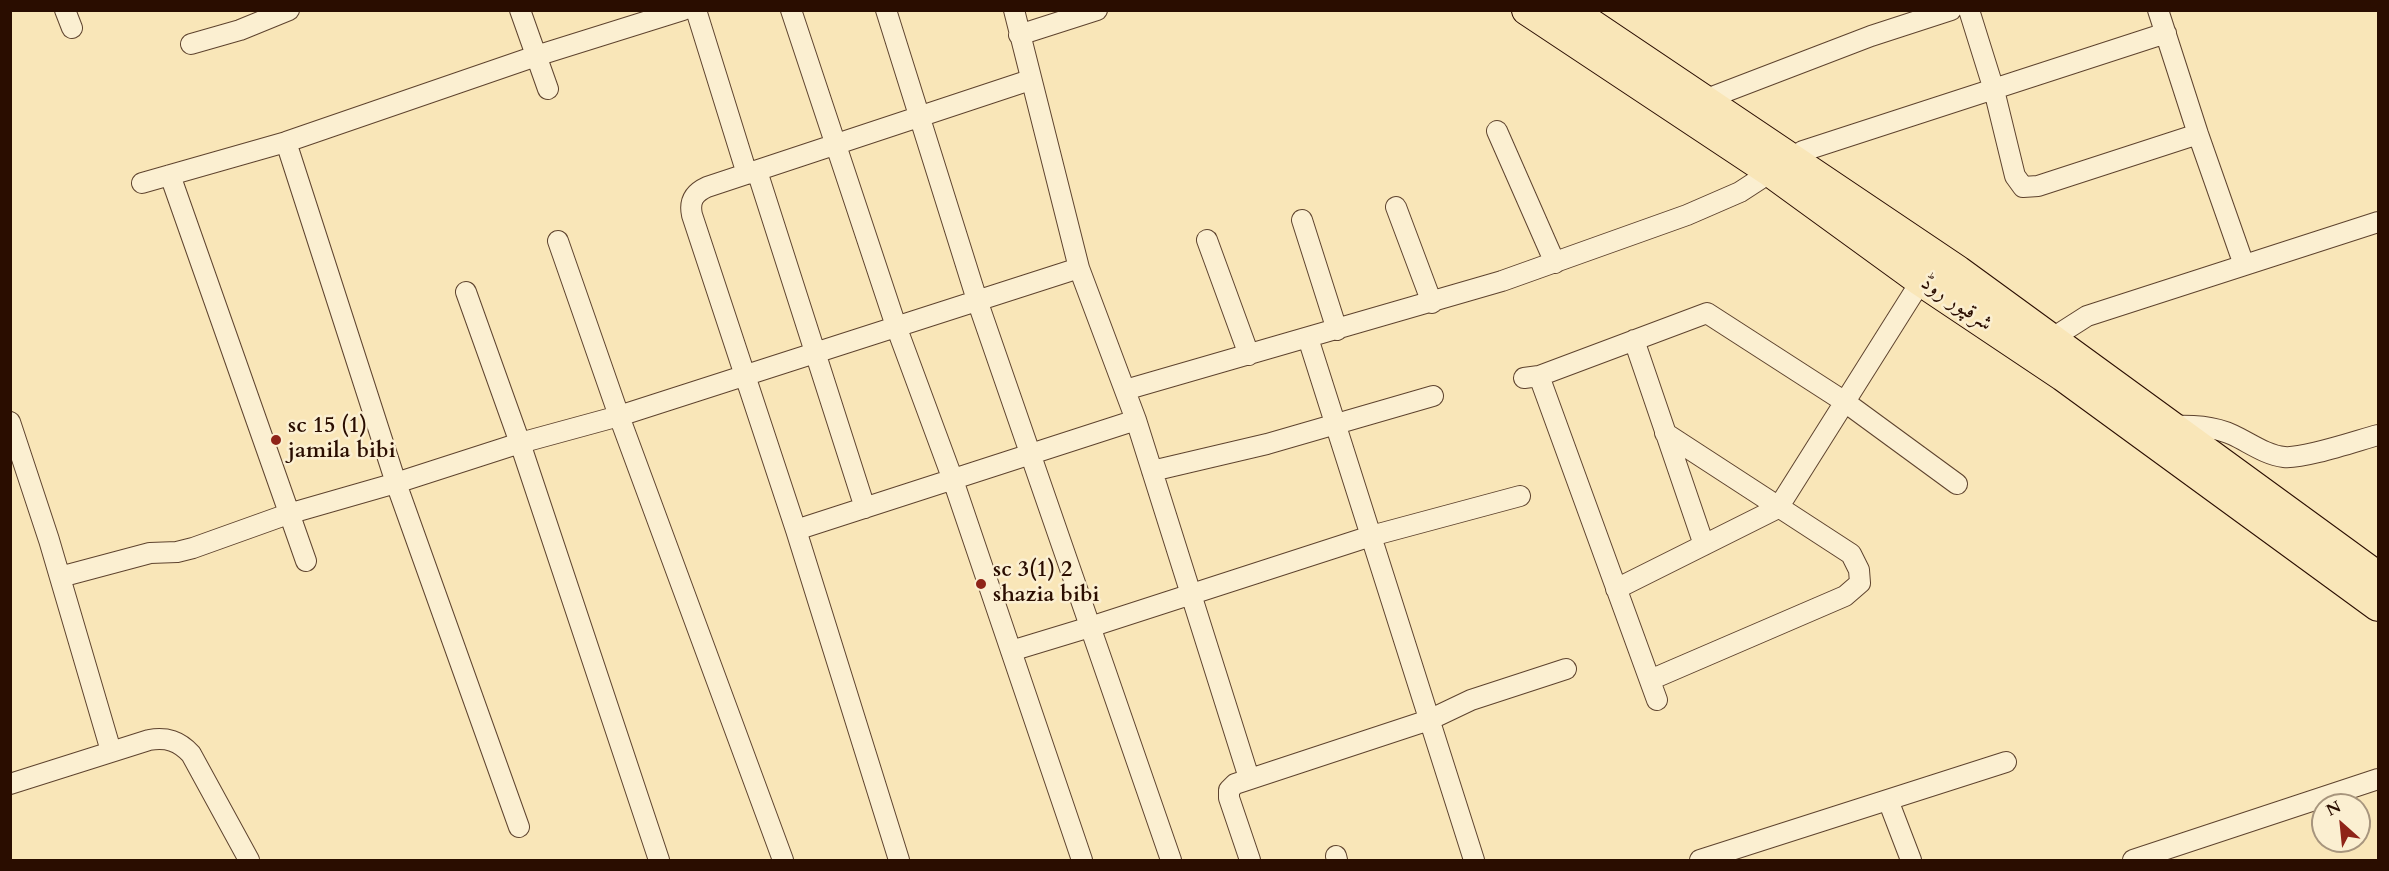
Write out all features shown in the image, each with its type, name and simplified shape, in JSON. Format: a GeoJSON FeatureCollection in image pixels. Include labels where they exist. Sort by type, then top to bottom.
{"type":"FeatureCollection","features":[{"type":"Feature","properties":{"kind":"main road","name":"شرقپور روڈ"},"geometry":{"type":"LineString","coordinates":[[1527,10],[1781,166],[1958,271],[2379,578]]}},
{"type":"Feature","properties":{"kind":"main road","name":"شرقپور روڈ"},"geometry":{"type":"LineString","coordinates":[[1570,10],[1704,100],[1921,281],[2062,376],[2379,606]]}},
{"type":"Feature","properties":{"kind":"street"},"geometry":{"type":"LineString","coordinates":[[191,44],[240,30],[289,10]]}},
{"type":"Feature","properties":{"kind":"street"},"geometry":{"type":"LineString","coordinates":[[520,10],[548,88]]}},
{"type":"Feature","properties":{"kind":"street"},"geometry":{"type":"LineString","coordinates":[[142,183],[286,142],[536,56],[683,10]]}},
{"type":"Feature","properties":{"kind":"street"},"geometry":{"type":"LineString","coordinates":[[696,10],[814,352],[865,508]]}},
{"type":"Feature","properties":{"kind":"street"},"geometry":{"type":"LineString","coordinates":[[791,10],[896,326],[953,480],[1082,861]]}},
{"type":"Feature","properties":{"kind":"street"},"geometry":{"type":"LineString","coordinates":[[886,10],[977,300],[1171,861]]}},
{"type":"Feature","properties":{"kind":"street"},"geometry":{"type":"LineString","coordinates":[[1014,10],[1079,268],[1136,420],[1249,777]]}},
{"type":"Feature","properties":{"kind":"street"},"geometry":{"type":"LineString","coordinates":[[1019,35],[1097,10]]}},
{"type":"Feature","properties":{"kind":"street"},"geometry":{"type":"LineString","coordinates":[[1704,100],[1871,36],[1951,10]]}},
{"type":"Feature","properties":{"kind":"street"},"geometry":{"type":"LineString","coordinates":[[1969,10],[1994,90],[2015,176],[2023,187],[2038,186],[2198,134]]}},
{"type":"Feature","properties":{"kind":"street"},"geometry":{"type":"LineString","coordinates":[[2158,10],[2244,265]]}},
{"type":"Feature","properties":{"kind":"street"},"geometry":{"type":"LineString","coordinates":[[1125,390],[1432,303],[1556,263],[1687,215],[1740,192],[1803,151],[2166,33]]}},
{"type":"Feature","properties":{"kind":"street"},"geometry":{"type":"LineString","coordinates":[[899,861],[796,530],[691,207],[692,198],[700,190],[1030,80]]}},
{"type":"Feature","properties":{"kind":"street"},"geometry":{"type":"LineString","coordinates":[[1497,131],[1556,263]]}},
{"type":"Feature","properties":{"kind":"street"},"geometry":{"type":"LineString","coordinates":[[286,142],[396,483],[519,827]]}},
{"type":"Feature","properties":{"kind":"street"},"geometry":{"type":"LineString","coordinates":[[170,175],[306,561]]}},
{"type":"Feature","properties":{"kind":"street"},"geometry":{"type":"LineString","coordinates":[[1396,207],[1432,303]]}},
{"type":"Feature","properties":{"kind":"street"},"geometry":{"type":"LineString","coordinates":[[1302,220],[1337,330]]}},
{"type":"Feature","properties":{"kind":"street"},"geometry":{"type":"LineString","coordinates":[[2050,339],[2087,316],[2379,222]]}},
{"type":"Feature","properties":{"kind":"street"},"geometry":{"type":"LineString","coordinates":[[1207,240],[1249,355]]}},
{"type":"Feature","properties":{"kind":"street"},"geometry":{"type":"LineString","coordinates":[[558,241],[619,416],[783,861]]}},
{"type":"Feature","properties":{"kind":"street"},"geometry":{"type":"LineString","coordinates":[[60,577],[150,553],[177,552],[192,548],[288,514],[396,483],[520,443],[619,416],[1079,268]]}},
{"type":"Feature","properties":{"kind":"street"},"geometry":{"type":"LineString","coordinates":[[1616,589],[1778,508],[1921,281]]}},
{"type":"Feature","properties":{"kind":"street"},"geometry":{"type":"LineString","coordinates":[[466,292],[520,443],[659,861]]}},
{"type":"Feature","properties":{"kind":"street"},"geometry":{"type":"LineString","coordinates":[[1657,700],[1616,589],[1532,377],[1707,313],[1845,402],[1957,484]]}},
{"type":"Feature","properties":{"kind":"street"},"geometry":{"type":"LineString","coordinates":[[1308,338],[1474,861]]}},
{"type":"Feature","properties":{"kind":"street"},"geometry":{"type":"LineString","coordinates":[[1634,340],[1704,545]]}},
{"type":"Feature","properties":{"kind":"street"},"geometry":{"type":"LineString","coordinates":[[1152,471],[1267,444],[1433,396]]}},
{"type":"Feature","properties":{"kind":"street"},"geometry":{"type":"LineString","coordinates":[[796,530],[1136,420]]}},
{"type":"Feature","properties":{"kind":"street"},"geometry":{"type":"LineString","coordinates":[[10,422],[49,540],[111,751]]}},
{"type":"Feature","properties":{"kind":"street"},"geometry":{"type":"LineString","coordinates":[[2170,426],[2196,425],[2211,428],[2231,434],[2267,452],[2289,457],[2379,435]]}},
{"type":"Feature","properties":{"kind":"street"},"geometry":{"type":"LineString","coordinates":[[1650,680],[1845,596],[1860,583],[1859,570],[1851,554],[1665,433]]}},
{"type":"Feature","properties":{"kind":"street"},"geometry":{"type":"LineString","coordinates":[[1011,651],[1371,536],[1520,496]]}},
{"type":"Feature","properties":{"kind":"street"},"geometry":{"type":"LineString","coordinates":[[49,540],[64,557],[87,570]]}},
{"type":"Feature","properties":{"kind":"street"},"geometry":{"type":"LineString","coordinates":[[1250,861],[1228,793],[1235,783],[1430,720],[1471,700],[1566,669]]}},
{"type":"Feature","properties":{"kind":"street"},"geometry":{"type":"LineString","coordinates":[[10,784],[111,751],[157,739],[172,740],[185,747],[191,754],[249,861]]}},
{"type":"Feature","properties":{"kind":"street"},"geometry":{"type":"LineString","coordinates":[[1700,861],[2006,762]]}},
{"type":"Feature","properties":{"kind":"street"},"geometry":{"type":"LineString","coordinates":[[2133,861],[2379,779]]}},
{"type":"Feature","properties":{"kind":"street"},"geometry":{"type":"LineString","coordinates":[[1888,800],[1911,861]]}},
{"type":"Feature","properties":{"kind":"place","name":"sc 15 (1) jamila bibi"},"geometry":{"type":"Point","coordinates":[276,440]}},
{"type":"Feature","properties":{"kind":"place","name":"sc 3(1) 2 shazia bibi"},"geometry":{"type":"Point","coordinates":[981,584]}}]}
